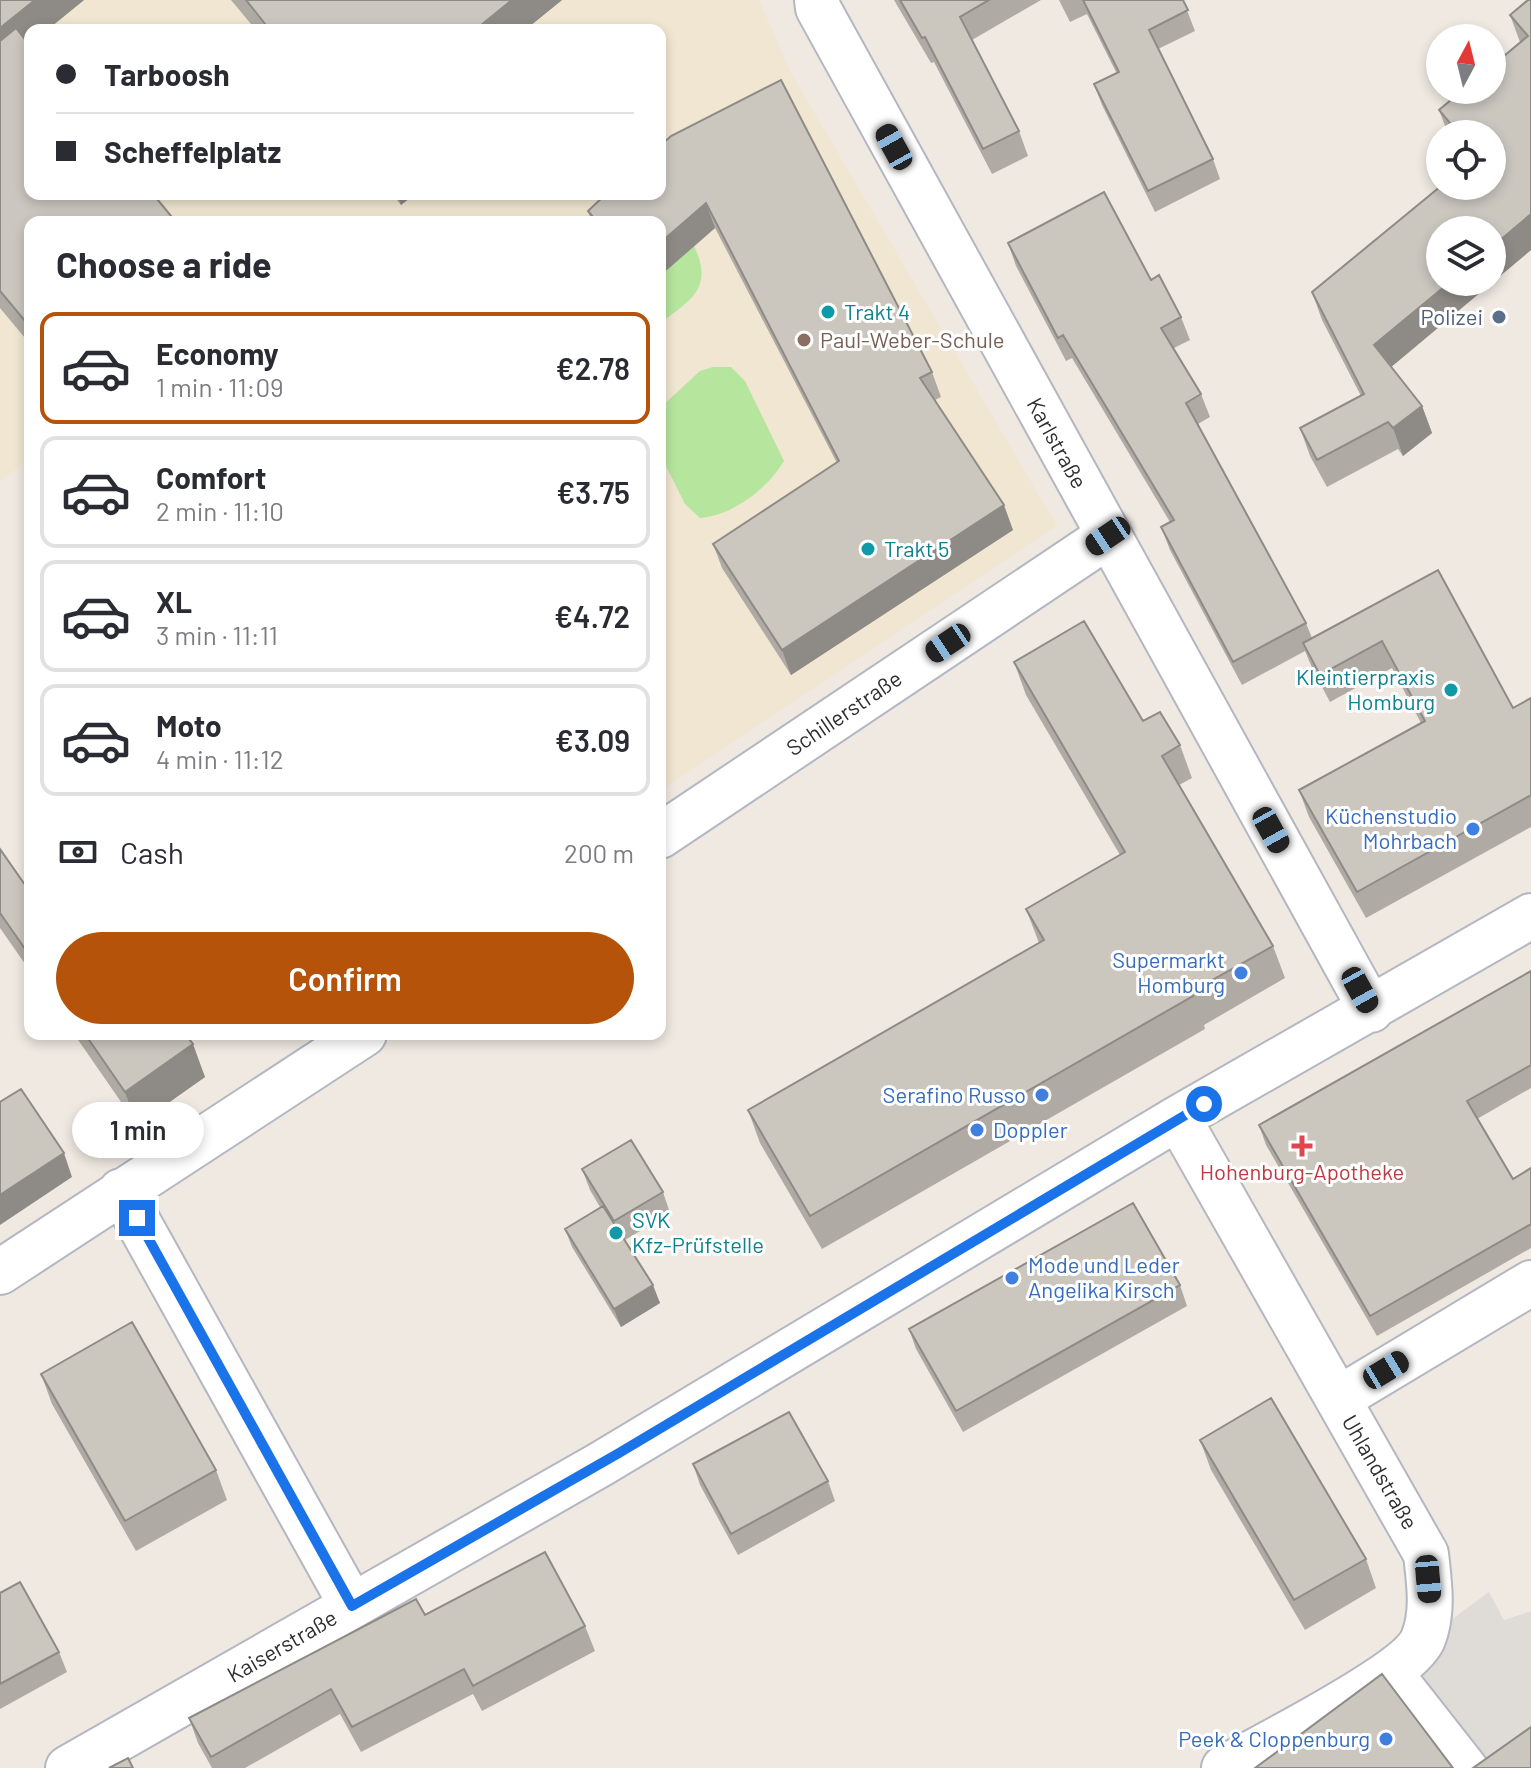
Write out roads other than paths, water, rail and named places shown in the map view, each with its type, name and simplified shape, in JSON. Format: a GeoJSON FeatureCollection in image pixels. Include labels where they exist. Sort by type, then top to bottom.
{"type":"FeatureCollection","features":[{"type":"Feature","properties":{"kind":"street","name":"Karlstraße"},"geometry":{"type":"LineString","coordinates":[[817,0],[825,22],[1371,1010]]}},
{"type":"Feature","properties":{"kind":"street","name":"Schillerstraße"},"geometry":{"type":"LineString","coordinates":[[666,832],[1108,536]]}},
{"type":"Feature","properties":{"kind":"street","name":"Kaiserstraße"},"geometry":{"type":"LineString","coordinates":[[68,1768],[619,1453],[1178,1118],[1531,916]]}},
{"type":"Feature","properties":{"kind":"street"},"geometry":{"type":"LineString","coordinates":[[0,1272],[355,1040]]}},
{"type":"Feature","properties":{"kind":"street","name":"Uhlandstraße"},"geometry":{"type":"LineString","coordinates":[[1178,1118],[1426,1554],[1430,1603],[1422,1641],[1394,1670],[1224,1768]]}},
{"type":"Feature","properties":{"kind":"street"},"geometry":{"type":"LineString","coordinates":[[121,1191],[352,1606]]}},
{"type":"Feature","properties":{"kind":"street","name":"Uhlandstraße"},"geometry":{"type":"LineString","coordinates":[[1338,1399],[1531,1283]]}},
{"type":"Feature","properties":{"kind":"street"},"geometry":{"type":"LineString","coordinates":[[1394,1670],[1471,1768]]}},
{"type":"Feature","properties":{"kind":"place","name":"Trakt 4"},"geometry":{"type":"Point","coordinates":[828,312]}},
{"type":"Feature","properties":{"kind":"place","name":"Polizei"},"geometry":{"type":"Point","coordinates":[1499,317]}},
{"type":"Feature","properties":{"kind":"place","name":"Paul-Weber-Schule"},"geometry":{"type":"Point","coordinates":[804,340]}},
{"type":"Feature","properties":{"kind":"place","name":"Trakt 5"},"geometry":{"type":"Point","coordinates":[868,549]}},
{"type":"Feature","properties":{"kind":"place","name":"Kleintierpraxis Homburg"},"geometry":{"type":"Point","coordinates":[1451,690]}},
{"type":"Feature","properties":{"kind":"place","name":"Küchenstudio Mohrbach"},"geometry":{"type":"Point","coordinates":[1473,829]}},
{"type":"Feature","properties":{"kind":"place","name":"Supermarkt Homburg"},"geometry":{"type":"Point","coordinates":[1241,973]}},
{"type":"Feature","properties":{"kind":"place","name":"Serafino Russo"},"geometry":{"type":"Point","coordinates":[1042,1095]}},
{"type":"Feature","properties":{"kind":"place","name":"Doppler"},"geometry":{"type":"Point","coordinates":[977,1130]}},
{"type":"Feature","properties":{"kind":"place","name":"Hohenburg-Apotheke"},"geometry":{"type":"Point","coordinates":[1302,1146]}},
{"type":"Feature","properties":{"kind":"place","name":"SVK Kfz-Prüfstelle"},"geometry":{"type":"Point","coordinates":[616,1233]}},
{"type":"Feature","properties":{"kind":"place","name":"Mode und Leder Angelika Kirsch"},"geometry":{"type":"Point","coordinates":[1012,1278]}},
{"type":"Feature","properties":{"kind":"place","name":"Peek & Cloppenburg"},"geometry":{"type":"Point","coordinates":[1386,1739]}}]}
